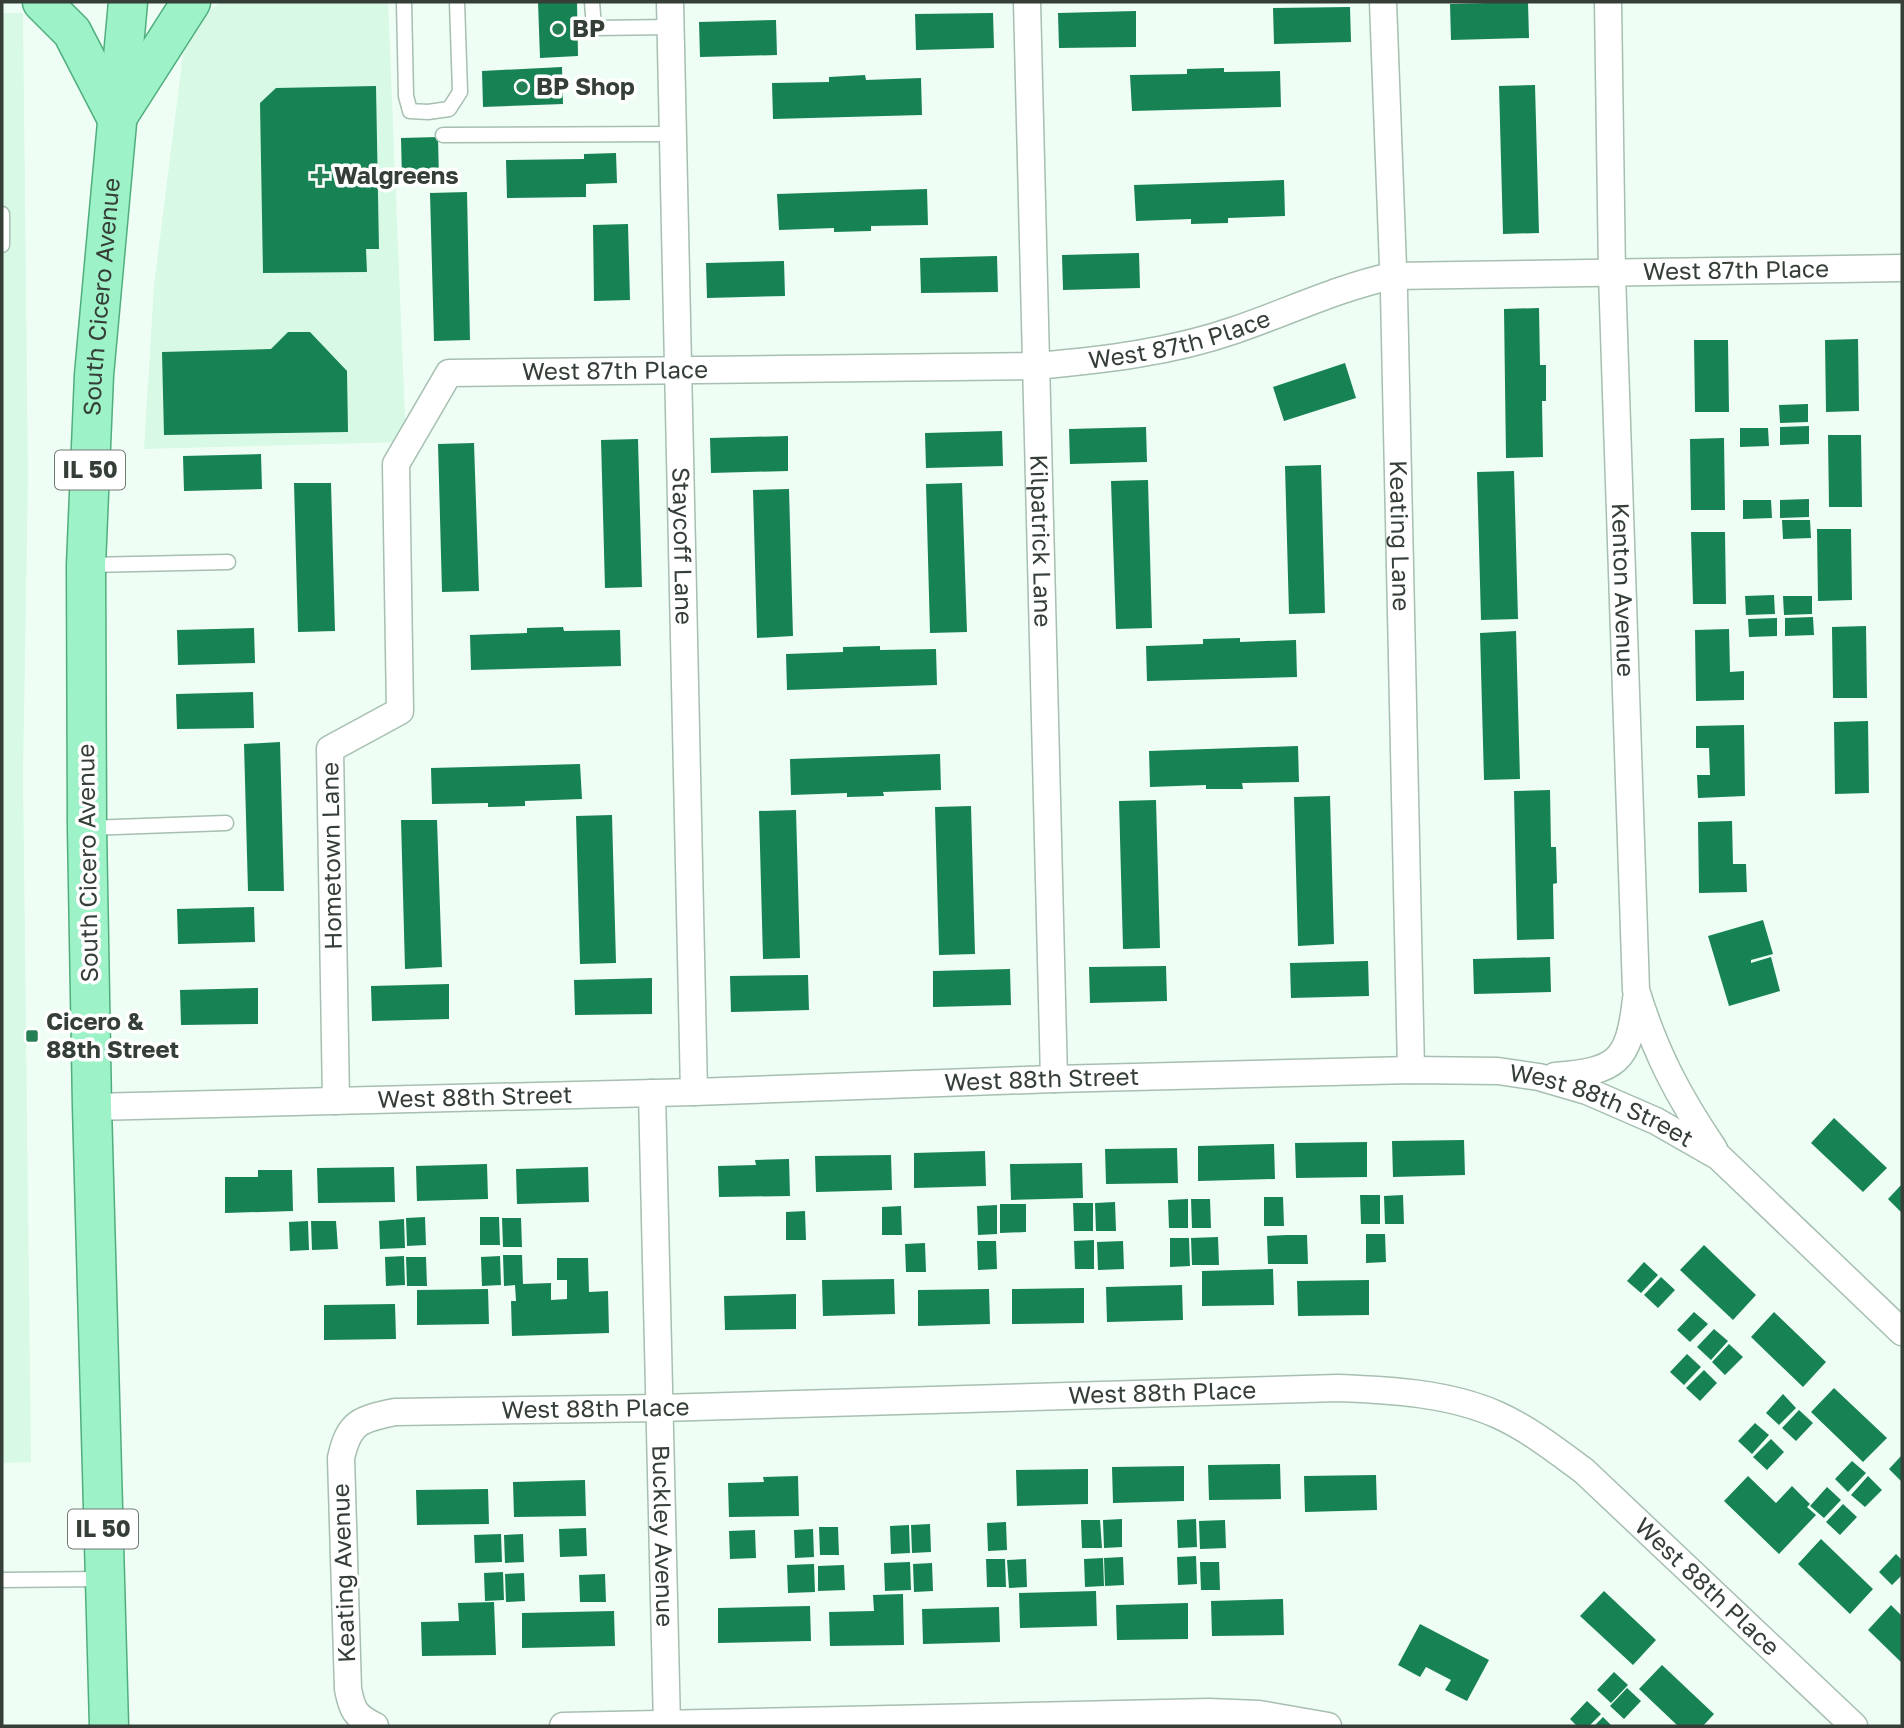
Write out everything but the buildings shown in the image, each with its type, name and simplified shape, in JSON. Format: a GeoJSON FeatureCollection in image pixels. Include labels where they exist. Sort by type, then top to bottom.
{"type":"FeatureCollection","features":[{"type":"Feature","properties":{"kind":"main road"},"geometry":{"type":"LineString","coordinates":[[42,2],[72,32],[117,117],[191,2]]}},
{"type":"Feature","properties":{"kind":"main road","name":"South Cicero Avenue"},"geometry":{"type":"LineString","coordinates":[[109,1726],[92,1107],[86,565],[94,375],[128,2]]}},
{"type":"Feature","properties":{"kind":"street","name":"Kilpatrick Lane"},"geometry":{"type":"LineString","coordinates":[[1027,2],[1054,1079]]}},
{"type":"Feature","properties":{"kind":"street","name":"Keating Lane"},"geometry":{"type":"LineString","coordinates":[[1383,2],[1394,307],[1412,1070]]}},
{"type":"Feature","properties":{"kind":"street","name":"Kenton Avenue"},"geometry":{"type":"LineString","coordinates":[[1608,2],[1612,274],[1636,990],[1665,1069],[1690,1114],[1719,1157]]}},
{"type":"Feature","properties":{"kind":"street","name":"Staycoff Lane"},"geometry":{"type":"LineString","coordinates":[[670,14],[694,1092]]}},
{"type":"Feature","properties":{"kind":"street","name":"West 87th Place"},"geometry":{"type":"LineString","coordinates":[[449,373],[1036,366],[1084,362],[1181,345],[1233,331],[1358,283],[1392,276],[1902,268]]}},
{"type":"Feature","properties":{"kind":"street","name":"Hometown Lane"},"geometry":{"type":"LineString","coordinates":[[336,1101],[330,749],[400,711],[396,464],[449,373]]}},
{"type":"Feature","properties":{"kind":"street"},"geometry":{"type":"LineString","coordinates":[[1539,1077],[1589,1073],[1608,1065],[1620,1056],[1629,1041],[1636,990]]}},
{"type":"Feature","properties":{"kind":"street","name":"West 88th Street"},"geometry":{"type":"LineString","coordinates":[[92,1107],[694,1092],[1054,1079],[1412,1070],[1498,1071],[1539,1077],[1587,1091],[1656,1121],[1719,1157],[1902,1332]]}},
{"type":"Feature","properties":{"kind":"street","name":"Buckley Avenue"},"geometry":{"type":"LineString","coordinates":[[652,1093],[667,1725]]}},
{"type":"Feature","properties":{"kind":"street","name":"West 88th Place"},"geometry":{"type":"LineString","coordinates":[[354,1425],[370,1417],[395,1412],[659,1408],[1338,1388],[1393,1391],[1448,1400],[1497,1415],[1541,1439],[1584,1471],[1854,1726]]}},
{"type":"Feature","properties":{"kind":"street","name":"Keating Avenue"},"geometry":{"type":"LineString","coordinates":[[354,1425],[345,1438],[341,1458],[348,1689],[352,1708],[369,1723]]}},
{"type":"Feature","properties":{"kind":"street"},"geometry":{"type":"LineString","coordinates":[[564,1726],[1209,1712],[1259,1714],[1328,1726]]}},
{"type":"Feature","properties":{"kind":"lane"},"geometry":{"type":"LineString","coordinates":[[404,2],[406,96],[410,111],[428,113],[449,109],[460,92],[457,2]]}},
{"type":"Feature","properties":{"kind":"lane"},"geometry":{"type":"LineString","coordinates":[[592,2],[594,28],[670,14]]}},
{"type":"Feature","properties":{"kind":"lane"},"geometry":{"type":"LineString","coordinates":[[443,135],[673,134]]}},
{"type":"Feature","properties":{"kind":"lane"},"geometry":{"type":"LineString","coordinates":[[2,215],[2,245]]}},
{"type":"Feature","properties":{"kind":"lane"},"geometry":{"type":"LineString","coordinates":[[86,565],[228,562]]}},
{"type":"Feature","properties":{"kind":"lane"},"geometry":{"type":"LineString","coordinates":[[87,828],[226,823]]}},
{"type":"Feature","properties":{"kind":"lane"},"geometry":{"type":"LineString","coordinates":[[2,1580],[104,1579]]}},
{"type":"Feature","properties":{"kind":"shaded area"},"geometry":{"type":"Polygon","coordinates":[[[221,2],[388,2],[406,442],[144,449],[154,286],[183,55],[195,22],[221,2]]]}},
{"type":"Feature","properties":{"kind":"shaded area"},"geometry":{"type":"Polygon","coordinates":[[[2,13],[23,13],[28,478],[23,775],[31,1462],[2,1463],[2,13]]]}},
{"type":"Feature","properties":{"kind":"place","name":"BP"},"geometry":{"type":"Point","coordinates":[558,29]}},
{"type":"Feature","properties":{"kind":"place","name":"BP Shop"},"geometry":{"type":"Point","coordinates":[522,87]}},
{"type":"Feature","properties":{"kind":"place","name":"Walgreens"},"geometry":{"type":"Point","coordinates":[320,176]}},
{"type":"Feature","properties":{"kind":"place","name":"Cicero & 88th Street"},"geometry":{"type":"Point","coordinates":[32,1036]}}]}
